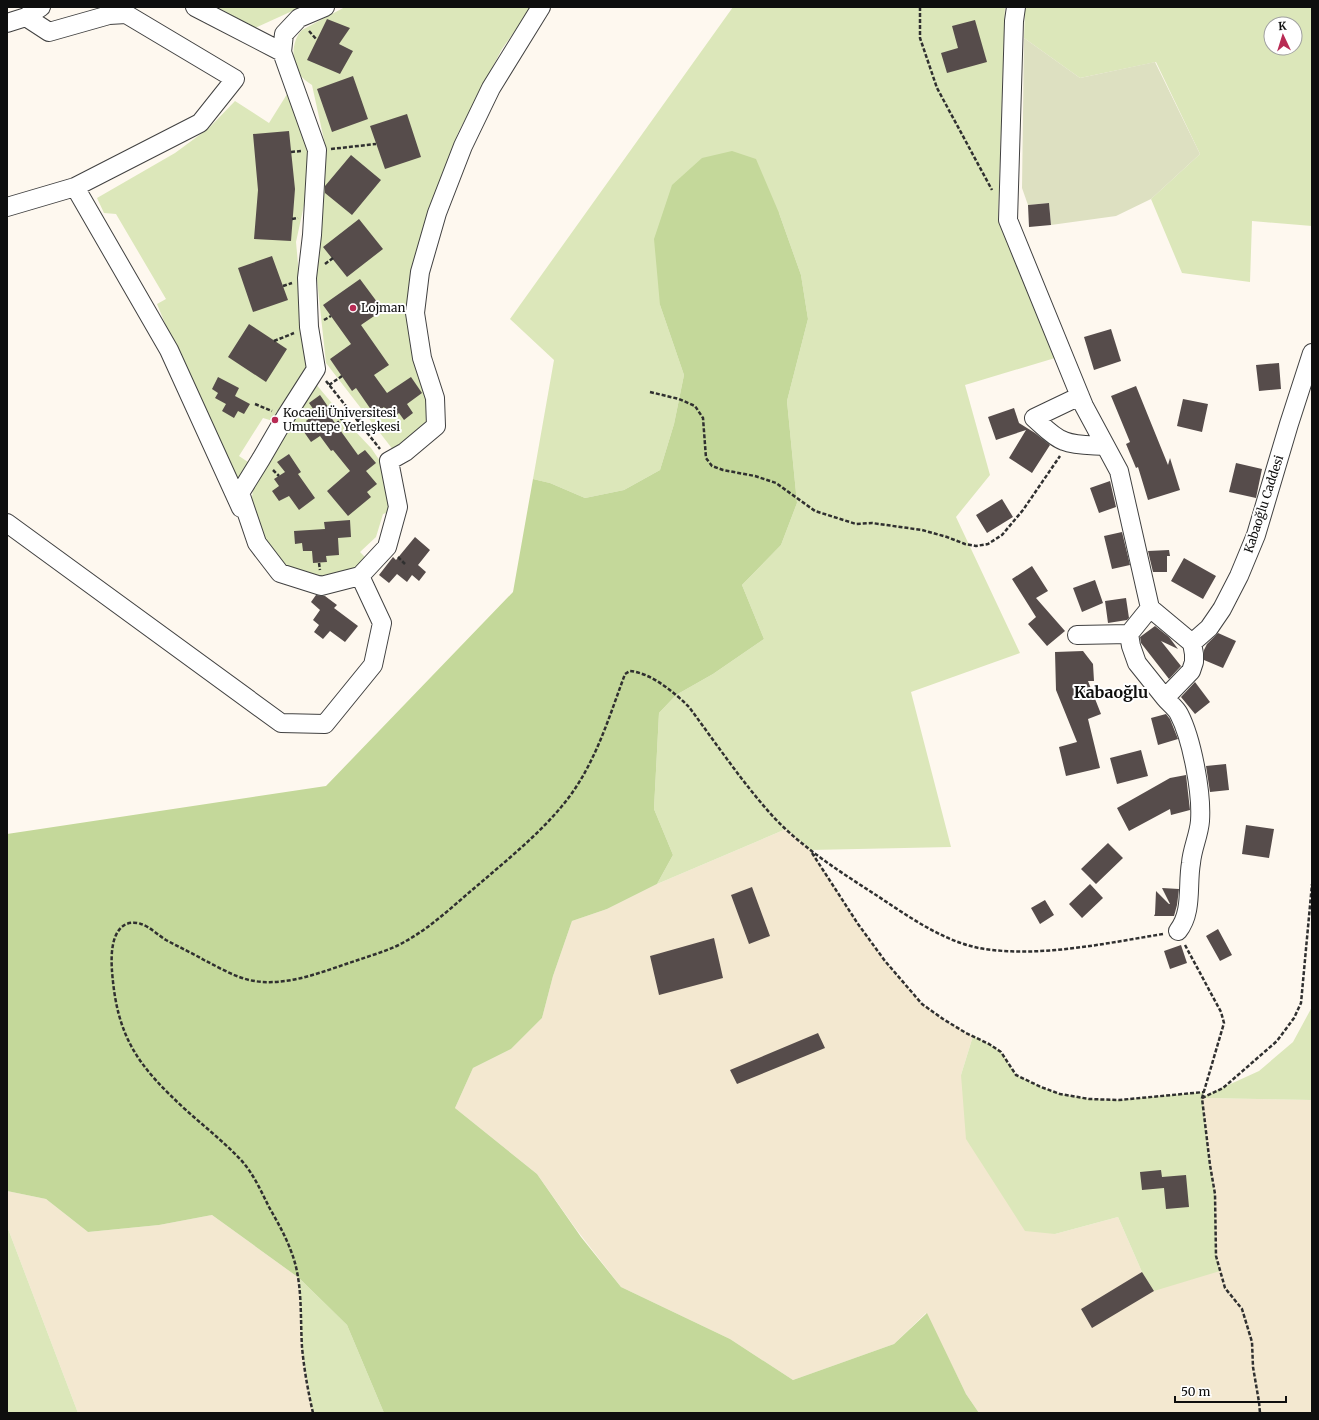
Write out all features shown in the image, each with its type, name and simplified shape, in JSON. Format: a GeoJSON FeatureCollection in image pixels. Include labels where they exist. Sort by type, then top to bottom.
{"type":"FeatureCollection","features":[{"type":"Feature","properties":{"kind":"street"},"geometry":{"type":"LineString","coordinates":[[7,23],[26,17],[41,7]]}},
{"type":"Feature","properties":{"kind":"street"},"geometry":{"type":"LineString","coordinates":[[195,7],[282,52]]}},
{"type":"Feature","properties":{"kind":"street"},"geometry":{"type":"LineString","coordinates":[[256,543],[240,493],[316,369],[309,327],[307,278],[312,235],[316,150],[297,90],[282,52],[284,34],[297,13],[325,7]]}},
{"type":"Feature","properties":{"kind":"street"},"geometry":{"type":"LineString","coordinates":[[75,187],[169,350],[256,543],[280,573],[314,584],[321,586],[360,576],[387,547],[398,507],[389,461],[405,452],[436,426],[435,398],[422,358],[415,313],[420,272],[437,213],[463,146],[491,88],[541,7]]}},
{"type":"Feature","properties":{"kind":"street"},"geometry":{"type":"LineString","coordinates":[[1016,7],[1014,21],[1008,220],[1080,396],[1119,470],[1150,608],[1192,643],[1194,662],[1190,671],[1165,698]]}},
{"type":"Feature","properties":{"kind":"street"},"geometry":{"type":"LineString","coordinates":[[7,207],[75,187],[200,122],[235,79],[126,14],[109,15],[49,32],[26,17]]}},
{"type":"Feature","properties":{"kind":"street","name":"Kabaoğlu Caddesi"},"geometry":{"type":"LineString","coordinates":[[1192,643],[1209,628],[1222,609],[1239,576],[1256,536],[1289,424],[1312,353]]}},
{"type":"Feature","properties":{"kind":"street"},"geometry":{"type":"LineString","coordinates":[[1080,396],[1034,418],[1064,441],[1105,446]]}},
{"type":"Feature","properties":{"kind":"street"},"geometry":{"type":"LineString","coordinates":[[7,523],[281,723],[325,724],[373,665],[382,623],[360,576]]}},
{"type":"Feature","properties":{"kind":"street"},"geometry":{"type":"LineString","coordinates":[[1150,608],[1129,634],[1131,646],[1137,663],[1178,712],[1186,731],[1192,753],[1200,802],[1200,822],[1190,862],[1188,902],[1183,925],[1178,931]]}},
{"type":"Feature","properties":{"kind":"street"},"geometry":{"type":"LineString","coordinates":[[1077,635],[1129,634]]}},
{"type":"Feature","properties":{"kind":"path"},"geometry":{"type":"LineString","coordinates":[[920,7],[920,38],[937,88],[993,192]]}},
{"type":"Feature","properties":{"kind":"path"},"geometry":{"type":"LineString","coordinates":[[326,149],[376,144]]}},
{"type":"Feature","properties":{"kind":"path"},"geometry":{"type":"LineString","coordinates":[[274,341],[309,327]]}},
{"type":"Feature","properties":{"kind":"path"},"geometry":{"type":"LineString","coordinates":[[316,369],[389,461]]}},
{"type":"Feature","properties":{"kind":"path"},"geometry":{"type":"LineString","coordinates":[[329,385],[342,376]]}},
{"type":"Feature","properties":{"kind":"path"},"geometry":{"type":"LineString","coordinates":[[650,392],[679,399],[695,406],[703,418],[706,458],[712,466],[723,470],[755,476],[776,483],[815,511],[856,524],[872,523],[914,529],[976,546],[988,544],[1002,535],[1024,510],[1069,442]]}},
{"type":"Feature","properties":{"kind":"path"},"geometry":{"type":"LineString","coordinates":[[358,422],[372,410]]}},
{"type":"Feature","properties":{"kind":"path"},"geometry":{"type":"LineString","coordinates":[[336,424],[350,412]]}},
{"type":"Feature","properties":{"kind":"path"},"geometry":{"type":"LineString","coordinates":[[313,1413],[302,1349],[299,1278],[292,1252],[259,1188],[243,1162],[158,1082],[141,1064],[129,1045],[120,1023],[114,999],[112,951],[115,937],[122,926],[130,923],[140,923],[167,941],[233,975],[249,980],[264,982],[300,979],[385,951],[405,942],[428,927],[446,912],[528,841],[563,806],[591,760],[608,724],[625,674],[630,670],[647,676],[676,695],[688,707],[770,813],[811,850],[847,876],[905,914],[940,934],[974,947],[992,950],[1025,952],[1051,951],[1083,947],[1178,931],[1191,958],[1222,1012],[1224,1023],[1202,1098],[1215,1194],[1216,1256],[1225,1288],[1242,1309],[1252,1342],[1253,1367],[1260,1413]]}},
{"type":"Feature","properties":{"kind":"path"},"geometry":{"type":"LineString","coordinates":[[811,850],[858,924],[885,961],[922,1004],[966,1033],[989,1044],[1001,1052],[1016,1075],[1040,1087],[1060,1094],[1089,1099],[1119,1100],[1204,1092]]}},
{"type":"Feature","properties":{"kind":"path"},"geometry":{"type":"LineString","coordinates":[[1202,1098],[1223,1088],[1253,1063],[1277,1041],[1294,1018],[1301,1003],[1312,884]]}},
{"type":"Feature","properties":{"kind":"shaded area"},"geometry":{"type":"Polygon","coordinates":[[[786,829],[811,850],[858,924],[885,961],[922,1004],[943,1019],[973,1036],[961,1075],[1055,1234],[1118,1217],[1142,1272],[1220,1271],[1216,1256],[1215,1194],[1202,1098],[1312,1100],[1312,1413],[979,1413],[966,1394],[926,1313],[894,1344],[793,1380],[730,1339],[621,1287],[576,1229],[537,1174],[455,1108],[473,1068],[511,1049],[542,1018],[553,976],[572,921],[607,909],[657,884],[786,829]]]}},
{"type":"Feature","properties":{"kind":"shaded area"},"geometry":{"type":"Polygon","coordinates":[[[7,1191],[46,1199],[88,1232],[159,1225],[212,1215],[299,1278],[302,1349],[313,1413],[78,1413],[7,1226],[7,1191]]]}},
{"type":"Feature","properties":{"kind":"green space"},"geometry":{"type":"Polygon","coordinates":[[[217,7],[301,7],[255,28],[217,7]]]}},
{"type":"Feature","properties":{"kind":"green space"},"geometry":{"type":"Polygon","coordinates":[[[345,7],[532,7],[502,49],[458,133],[441,180],[410,280],[428,390],[429,421],[394,451],[326,363],[315,261],[326,149],[312,85],[298,72],[294,61],[294,44],[302,30],[345,7]]]}},
{"type":"Feature","properties":{"kind":"green space"},"geometry":{"type":"Polygon","coordinates":[[[733,7],[1005,7],[998,219],[1055,358],[965,385],[990,475],[956,517],[1020,653],[911,692],[951,847],[811,850],[786,829],[657,884],[673,855],[654,809],[659,713],[676,695],[713,674],[764,639],[742,585],[781,545],[797,503],[787,401],[808,319],[801,275],[779,213],[660,305],[684,375],[674,424],[660,470],[624,490],[585,498],[550,483],[533,479],[554,360],[510,319],[733,7]]]}},
{"type":"Feature","properties":{"kind":"green space"},"geometry":{"type":"Polygon","coordinates":[[[1027,7],[1312,7],[1312,226],[1252,221],[1250,282],[1182,273],[1151,199],[1200,154],[1156,62],[1080,78],[1024,38],[1025,10],[1027,7]]]}},
{"type":"Feature","properties":{"kind":"green space"},"geometry":{"type":"Polygon","coordinates":[[[1024,38],[1080,78],[1155,62],[1200,154],[1151,199],[1116,216],[1051,225],[1049,203],[1028,205],[1022,188],[1024,38]]]}},
{"type":"Feature","properties":{"kind":"green space"},"geometry":{"type":"Polygon","coordinates":[[[289,91],[304,121],[312,168],[296,242],[304,329],[308,353],[305,373],[273,421],[263,418],[239,456],[248,462],[237,486],[178,355],[157,304],[166,299],[116,214],[104,213],[97,198],[175,153],[209,128],[235,101],[269,123],[289,91]]]}},
{"type":"Feature","properties":{"kind":"green space"},"geometry":{"type":"Polygon","coordinates":[[[732,151],[756,159],[779,213],[801,275],[808,319],[787,401],[797,503],[781,545],[742,585],[764,639],[713,674],[676,695],[659,713],[654,809],[673,855],[657,884],[607,909],[572,921],[553,976],[542,1018],[511,1049],[473,1068],[455,1108],[537,1174],[581,1237],[621,1287],[730,1339],[793,1380],[894,1344],[927,1313],[966,1394],[979,1413],[384,1413],[347,1325],[299,1278],[212,1215],[159,1225],[88,1232],[46,1199],[7,1191],[7,834],[326,786],[513,592],[533,479],[550,483],[585,498],[624,490],[660,470],[674,424],[684,375],[660,305],[654,239],[672,185],[702,158],[732,151]]]}},
{"type":"Feature","properties":{"kind":"green space"},"geometry":{"type":"Polygon","coordinates":[[[315,383],[371,448],[387,471],[393,511],[383,514],[376,537],[360,552],[367,559],[350,571],[325,576],[311,575],[287,568],[265,548],[251,504],[257,475],[315,383]]]}},
{"type":"Feature","properties":{"kind":"green space"},"geometry":{"type":"Polygon","coordinates":[[[1312,1007],[1312,1100],[1202,1098],[1215,1194],[1216,1256],[1220,1271],[1154,1291],[1142,1272],[1118,1217],[1055,1234],[1025,1231],[966,1139],[961,1075],[973,1036],[1001,1052],[1016,1075],[1060,1094],[1089,1099],[1119,1100],[1204,1092],[1202,1097],[1259,1071],[1293,1042],[1312,1007]]]}},
{"type":"Feature","properties":{"kind":"green space"},"geometry":{"type":"Polygon","coordinates":[[[7,1226],[78,1413],[7,1413],[7,1226]]]}},
{"type":"Feature","properties":{"kind":"green space"},"geometry":{"type":"Polygon","coordinates":[[[299,1278],[347,1325],[384,1413],[313,1413],[302,1349],[299,1278]]]}},
{"type":"Feature","properties":{"kind":"building"},"geometry":{"type":"Polygon","coordinates":[[[327,19],[350,28],[339,44],[353,51],[340,74],[307,60],[327,19]]]}},
{"type":"Feature","properties":{"kind":"building"},"geometry":{"type":"Polygon","coordinates":[[[975,20],[987,62],[947,73],[941,53],[958,48],[952,26],[975,20]]]}},
{"type":"Feature","properties":{"kind":"building"},"geometry":{"type":"Polygon","coordinates":[[[353,76],[368,119],[332,132],[317,89],[353,76]]]}},
{"type":"Feature","properties":{"kind":"building"},"geometry":{"type":"Polygon","coordinates":[[[407,114],[421,157],[385,169],[370,126],[407,114]]]}},
{"type":"Feature","properties":{"kind":"building"},"geometry":{"type":"Polygon","coordinates":[[[289,131],[295,189],[291,241],[254,239],[258,190],[253,134],[289,131]]]}},
{"type":"Feature","properties":{"kind":"building"},"geometry":{"type":"Polygon","coordinates":[[[351,155],[381,180],[352,215],[325,193],[325,186],[351,155]]]}},
{"type":"Feature","properties":{"kind":"building"},"geometry":{"type":"Polygon","coordinates":[[[1049,203],[1051,225],[1029,227],[1028,205],[1049,203]]]}},
{"type":"Feature","properties":{"kind":"building","name":"Lojman"},"geometry":{"type":"Polygon","coordinates":[[[359,219],[383,249],[347,277],[323,247],[359,219]]]}},
{"type":"Feature","properties":{"kind":"building"},"geometry":{"type":"Polygon","coordinates":[[[272,256],[288,300],[253,312],[238,268],[272,256]]]}},
{"type":"Feature","properties":{"kind":"building"},"geometry":{"type":"Polygon","coordinates":[[[360,279],[383,310],[361,325],[389,365],[374,375],[387,393],[411,377],[422,393],[407,404],[413,413],[404,420],[399,413],[392,418],[384,407],[374,414],[356,388],[352,391],[330,359],[351,344],[323,305],[360,279]]]}},
{"type":"Feature","properties":{"kind":"building"},"geometry":{"type":"Polygon","coordinates":[[[249,324],[287,349],[266,382],[228,357],[249,324]]]}},
{"type":"Feature","properties":{"kind":"building"},"geometry":{"type":"Polygon","coordinates":[[[1111,329],[1121,361],[1094,370],[1084,337],[1111,329]]]}},
{"type":"Feature","properties":{"kind":"building"},"geometry":{"type":"Polygon","coordinates":[[[1279,363],[1281,389],[1259,391],[1256,365],[1279,363]]]}},
{"type":"Feature","properties":{"kind":"building"},"geometry":{"type":"Polygon","coordinates":[[[218,377],[239,388],[235,396],[250,404],[244,414],[238,411],[234,418],[222,411],[226,404],[215,398],[218,393],[212,389],[218,377]]]}},
{"type":"Feature","properties":{"kind":"building"},"geometry":{"type":"Polygon","coordinates":[[[1136,386],[1168,465],[1170,458],[1180,490],[1148,500],[1138,467],[1136,468],[1126,444],[1130,442],[1111,396],[1136,386]]]}},
{"type":"Feature","properties":{"kind":"building"},"geometry":{"type":"Polygon","coordinates":[[[320,395],[333,414],[330,416],[358,455],[365,450],[376,463],[366,471],[377,484],[367,492],[371,497],[348,516],[327,491],[350,471],[333,450],[331,451],[320,436],[311,442],[304,432],[311,427],[306,421],[316,413],[309,403],[320,395]]]}},
{"type":"Feature","properties":{"kind":"building"},"geometry":{"type":"Polygon","coordinates":[[[1183,399],[1208,404],[1202,432],[1177,426],[1183,399]]]}},
{"type":"Feature","properties":{"kind":"building"},"geometry":{"type":"Polygon","coordinates":[[[1014,408],[1019,423],[1050,445],[1032,473],[1009,458],[1026,430],[996,440],[988,417],[1014,408]]]}},
{"type":"Feature","properties":{"kind":"building"},"geometry":{"type":"Polygon","coordinates":[[[289,454],[301,472],[298,474],[315,498],[299,510],[289,496],[279,501],[272,491],[279,486],[274,479],[285,472],[277,462],[289,454]]]}},
{"type":"Feature","properties":{"kind":"building"},"geometry":{"type":"Polygon","coordinates":[[[1236,463],[1262,469],[1256,498],[1229,492],[1236,463]]]}},
{"type":"Feature","properties":{"kind":"building"},"geometry":{"type":"Polygon","coordinates":[[[1110,481],[1116,507],[1099,513],[1090,488],[1110,481]]]}},
{"type":"Feature","properties":{"kind":"building"},"geometry":{"type":"Polygon","coordinates":[[[1002,499],[1013,517],[987,533],[976,515],[1002,499]]]}},
{"type":"Feature","properties":{"kind":"building"},"geometry":{"type":"Polygon","coordinates":[[[350,520],[351,537],[338,538],[339,555],[326,556],[327,562],[313,563],[312,551],[303,551],[302,543],[295,544],[294,531],[325,529],[324,522],[350,520]]]}},
{"type":"Feature","properties":{"kind":"building"},"geometry":{"type":"Polygon","coordinates":[[[1122,532],[1130,565],[1112,569],[1104,536],[1122,532]]]}},
{"type":"Feature","properties":{"kind":"building"},"geometry":{"type":"Polygon","coordinates":[[[415,537],[430,550],[418,565],[426,572],[419,581],[412,575],[407,582],[397,574],[389,583],[379,575],[393,557],[396,560],[415,537]]]}},
{"type":"Feature","properties":{"kind":"building"},"geometry":{"type":"Polygon","coordinates":[[[1169,550],[1170,556],[1167,556],[1167,572],[1153,572],[1148,551],[1169,550]]]}},
{"type":"Feature","properties":{"kind":"building"},"geometry":{"type":"Polygon","coordinates":[[[1184,558],[1216,576],[1203,599],[1171,581],[1184,558]]]}},
{"type":"Feature","properties":{"kind":"building"},"geometry":{"type":"Polygon","coordinates":[[[1032,566],[1048,591],[1036,598],[1065,631],[1047,646],[1028,624],[1036,617],[1012,579],[1032,566]]]}},
{"type":"Feature","properties":{"kind":"building"},"geometry":{"type":"Polygon","coordinates":[[[1095,580],[1103,603],[1082,612],[1073,588],[1095,580]]]}},
{"type":"Feature","properties":{"kind":"building"},"geometry":{"type":"Polygon","coordinates":[[[316,595],[325,596],[337,605],[334,608],[358,626],[345,642],[330,631],[323,639],[314,632],[319,625],[313,620],[320,610],[311,602],[316,595]]]}},
{"type":"Feature","properties":{"kind":"building"},"geometry":{"type":"Polygon","coordinates":[[[1126,598],[1129,618],[1127,620],[1108,623],[1105,601],[1126,598]]]}},
{"type":"Feature","properties":{"kind":"building"},"geometry":{"type":"Polygon","coordinates":[[[1155,626],[1169,637],[1178,649],[1161,641],[1181,666],[1169,679],[1141,643],[1140,637],[1155,626]]]}},
{"type":"Feature","properties":{"kind":"building"},"geometry":{"type":"Polygon","coordinates":[[[1218,633],[1236,641],[1223,668],[1204,660],[1204,650],[1207,644],[1218,633]]]}},
{"type":"Feature","properties":{"kind":"building"},"geometry":{"type":"Polygon","coordinates":[[[1083,651],[1093,664],[1094,681],[1088,681],[1101,714],[1088,719],[1100,768],[1066,776],[1059,747],[1077,742],[1056,690],[1055,652],[1083,651]]]}},
{"type":"Feature","properties":{"kind":"building"},"geometry":{"type":"Polygon","coordinates":[[[1195,682],[1210,702],[1195,714],[1181,697],[1195,682]]]}},
{"type":"Feature","properties":{"kind":"building"},"geometry":{"type":"Polygon","coordinates":[[[1166,714],[1170,719],[1178,739],[1158,745],[1151,718],[1166,714]]]}},
{"type":"Feature","properties":{"kind":"building"},"geometry":{"type":"Polygon","coordinates":[[[1141,750],[1148,776],[1117,784],[1110,758],[1141,750]]]}},
{"type":"Feature","properties":{"kind":"building"},"geometry":{"type":"Polygon","coordinates":[[[1226,764],[1229,790],[1210,792],[1206,766],[1226,764]]]}},
{"type":"Feature","properties":{"kind":"building"},"geometry":{"type":"Polygon","coordinates":[[[1186,775],[1190,810],[1171,815],[1170,809],[1129,831],[1117,808],[1170,778],[1186,775]]]}},
{"type":"Feature","properties":{"kind":"building"},"geometry":{"type":"Polygon","coordinates":[[[1246,825],[1274,829],[1269,858],[1242,854],[1246,825]]]}},
{"type":"Feature","properties":{"kind":"building"},"geometry":{"type":"Polygon","coordinates":[[[1108,843],[1123,858],[1096,884],[1081,869],[1108,843]]]}},
{"type":"Feature","properties":{"kind":"building"},"geometry":{"type":"Polygon","coordinates":[[[1090,884],[1103,898],[1082,918],[1069,904],[1090,884]]]}},
{"type":"Feature","properties":{"kind":"building"},"geometry":{"type":"Polygon","coordinates":[[[752,887],[770,936],[749,944],[731,895],[752,887]]]}},
{"type":"Feature","properties":{"kind":"building"},"geometry":{"type":"Polygon","coordinates":[[[1162,888],[1179,889],[1174,916],[1154,916],[1156,891],[1170,904],[1162,888]]]}},
{"type":"Feature","properties":{"kind":"building"},"geometry":{"type":"Polygon","coordinates":[[[1045,900],[1054,915],[1040,924],[1031,908],[1045,900]]]}},
{"type":"Feature","properties":{"kind":"building"},"geometry":{"type":"Polygon","coordinates":[[[1218,929],[1232,955],[1220,961],[1206,936],[1218,929]]]}},
{"type":"Feature","properties":{"kind":"building"},"geometry":{"type":"Polygon","coordinates":[[[714,938],[723,978],[659,995],[650,956],[714,938]]]}},
{"type":"Feature","properties":{"kind":"building"},"geometry":{"type":"Polygon","coordinates":[[[1181,945],[1187,963],[1170,969],[1164,951],[1181,945]]]}},
{"type":"Feature","properties":{"kind":"building"},"geometry":{"type":"Polygon","coordinates":[[[818,1033],[825,1048],[737,1084],[730,1070],[818,1033]]]}},
{"type":"Feature","properties":{"kind":"building"},"geometry":{"type":"Polygon","coordinates":[[[1161,1170],[1162,1177],[1186,1175],[1189,1207],[1166,1209],[1164,1188],[1142,1190],[1140,1172],[1161,1170]]]}},
{"type":"Feature","properties":{"kind":"building"},"geometry":{"type":"Polygon","coordinates":[[[1142,1272],[1154,1291],[1092,1328],[1081,1309],[1142,1272]]]}},
{"type":"Feature","properties":{"kind":"place","name":"Lojman"},"geometry":{"type":"Point","coordinates":[353,308]}},
{"type":"Feature","properties":{"kind":"place","name":"Kocaeli Üniversitesi Umuttepe Yerleşkesi"},"geometry":{"type":"Point","coordinates":[275,420]}},
{"type":"Feature","properties":{"kind":"district","name":"Kabaoğlu"},"geometry":{"type":"Point","coordinates":[1111,692]}}]}
